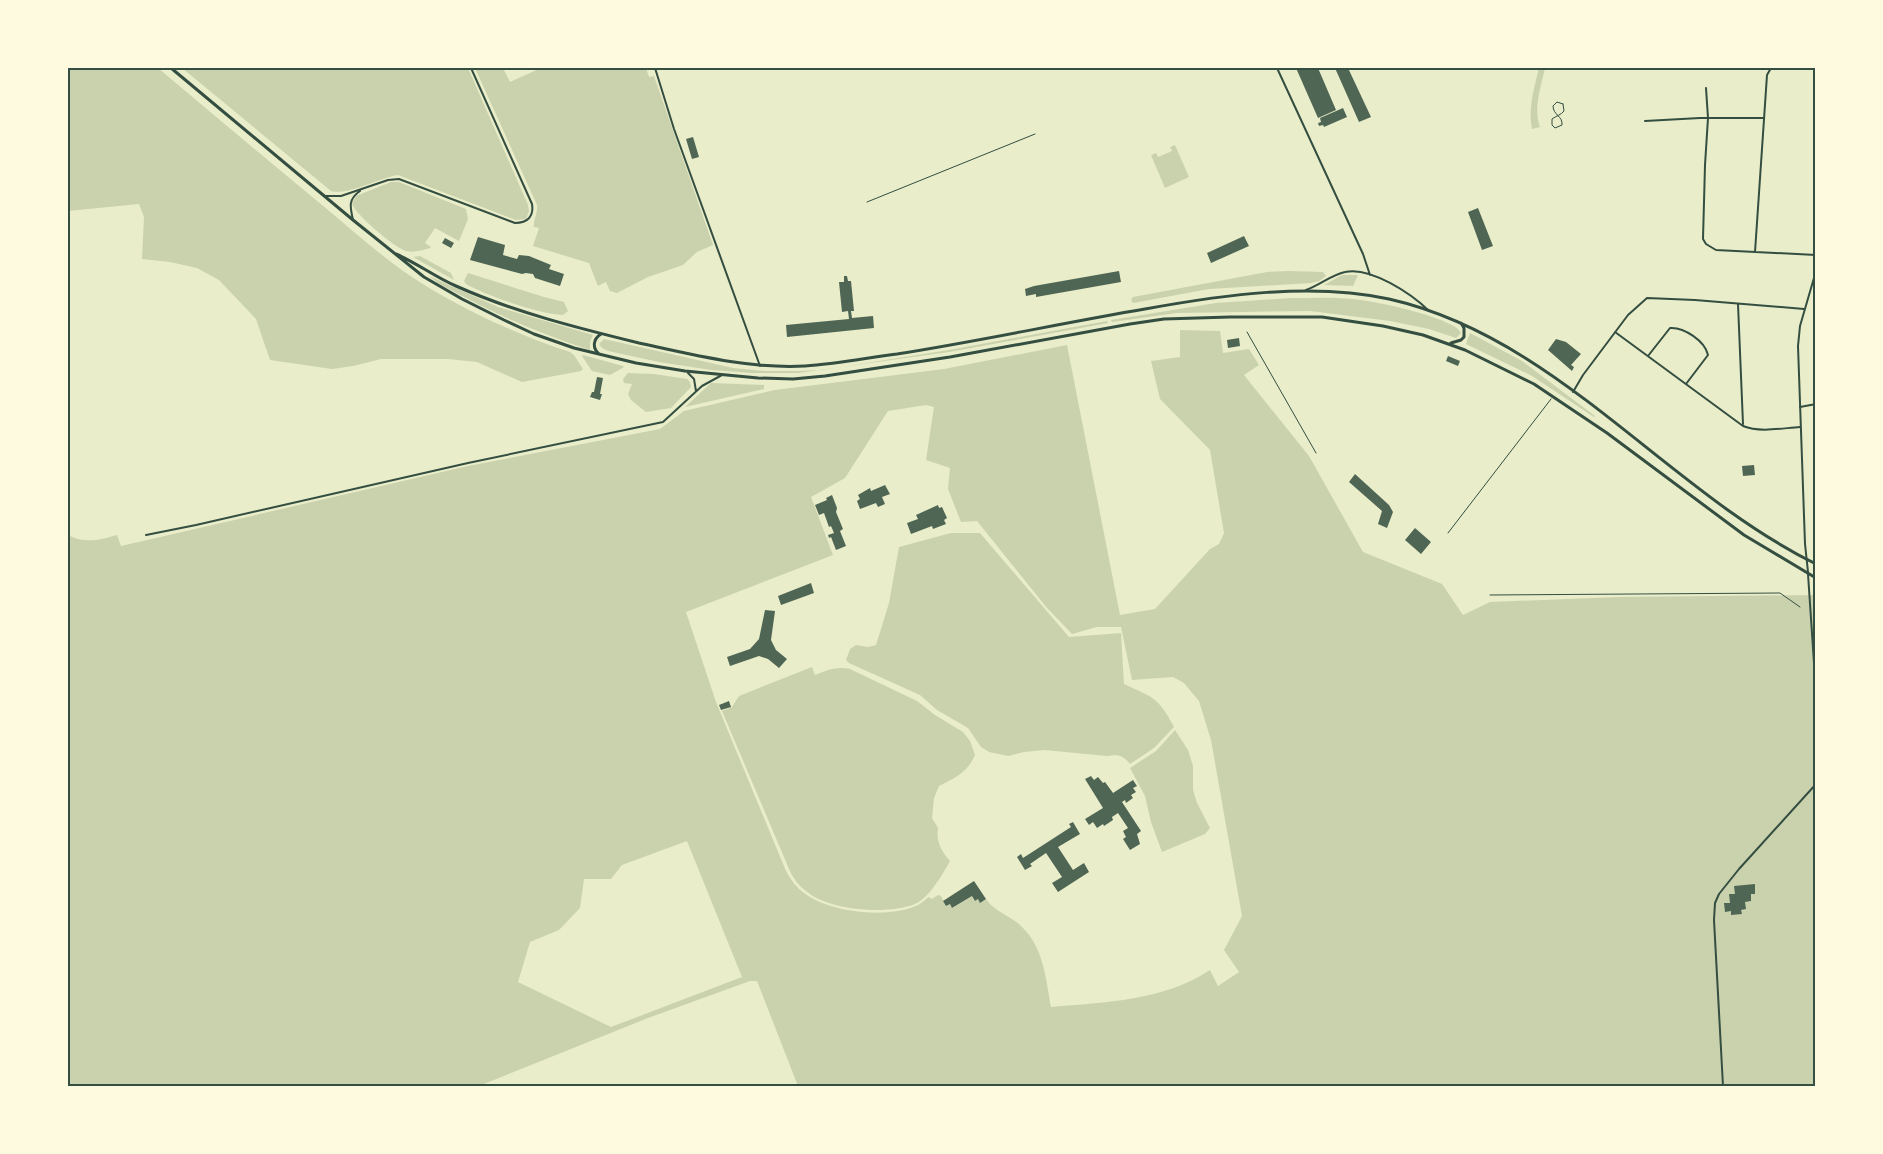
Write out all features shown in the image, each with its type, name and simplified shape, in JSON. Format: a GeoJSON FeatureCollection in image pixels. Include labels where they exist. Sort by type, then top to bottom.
{"type":"FeatureCollection","features":[{"type":"Feature","properties":{"kind":"highway"},"geometry":{"type":"LineString","coordinates":[[171,68],[424,277],[481,309],[534,334],[574,348],[636,363],[722,375],[793,379],[968,354],[1130,324],[1198,317],[1279,316],[1345,319],[1394,328],[1449,344],[1499,365],[1554,396],[1717,516],[1775,555],[1815,578]]}},
{"type":"Feature","properties":{"kind":"highway"},"geometry":{"type":"LineString","coordinates":[[394,253],[443,280],[483,297],[602,334],[685,353],[760,366],[806,366],[851,360],[1227,296],[1337,292],[1386,299],[1460,322],[1516,351],[1750,525],[1815,564]]}},
{"type":"Feature","properties":{"kind":"highway"},"geometry":{"type":"LineString","coordinates":[[1449,344],[1464,337],[1464,328],[1460,322]]}},
{"type":"Feature","properties":{"kind":"highway"},"geometry":{"type":"LineString","coordinates":[[600,354],[594,343],[602,334]]}},
{"type":"Feature","properties":{"kind":"street"},"geometry":{"type":"LineString","coordinates":[[324,196],[341,196],[388,180],[399,179],[515,224],[523,224],[528,220],[533,210],[532,204],[471,68]]}},
{"type":"Feature","properties":{"kind":"street"},"geometry":{"type":"LineString","coordinates":[[655,68],[674,129],[760,366]]}},
{"type":"Feature","properties":{"kind":"street"},"geometry":{"type":"LineString","coordinates":[[1277,68],[1363,254],[1370,275]]}},
{"type":"Feature","properties":{"kind":"street"},"geometry":{"type":"LineString","coordinates":[[1755,252],[1767,75],[1771,68]]}},
{"type":"Feature","properties":{"kind":"street"},"geometry":{"type":"LineString","coordinates":[[1706,88],[1708,118],[1703,239],[1706,244],[1716,250],[1815,255]]}},
{"type":"Feature","properties":{"kind":"street"},"geometry":{"type":"LineString","coordinates":[[1645,121],[1764,118]]}},
{"type":"Feature","properties":{"kind":"street"},"geometry":{"type":"LineString","coordinates":[[353,220],[351,198],[363,189]]}},
{"type":"Feature","properties":{"kind":"street"},"geometry":{"type":"LineString","coordinates":[[1815,271],[1800,326],[1798,346],[1806,559],[1815,693]]}},
{"type":"Feature","properties":{"kind":"street"},"geometry":{"type":"LineString","coordinates":[[1299,292],[1346,272],[1359,272],[1408,293],[1429,311]]}},
{"type":"Feature","properties":{"kind":"street"},"geometry":{"type":"LineString","coordinates":[[1573,392],[1628,315],[1647,298],[1804,309]]}},
{"type":"Feature","properties":{"kind":"street"},"geometry":{"type":"LineString","coordinates":[[1738,304],[1743,426]]}},
{"type":"Feature","properties":{"kind":"street"},"geometry":{"type":"LineString","coordinates":[[1648,356],[1670,328],[1684,330],[1705,347],[1708,355],[1686,384]]}},
{"type":"Feature","properties":{"kind":"street"},"geometry":{"type":"LineString","coordinates":[[1615,332],[1743,426],[1749,429],[1800,427]]}},
{"type":"Feature","properties":{"kind":"street"},"geometry":{"type":"LineString","coordinates":[[686,370],[694,379],[696,391]]}},
{"type":"Feature","properties":{"kind":"street"},"geometry":{"type":"LineString","coordinates":[[146,535],[663,422],[696,391],[722,375]]}},
{"type":"Feature","properties":{"kind":"street"},"geometry":{"type":"LineString","coordinates":[[1800,407],[1815,404]]}},
{"type":"Feature","properties":{"kind":"street"},"geometry":{"type":"LineString","coordinates":[[1723,1086],[1715,903],[1734,875],[1815,784]]}},
{"type":"Feature","properties":{"kind":"lane"},"geometry":{"type":"LineString","coordinates":[[1561,102],[1564,111],[1558,115],[1553,106],[1561,102]]}},
{"type":"Feature","properties":{"kind":"lane"},"geometry":{"type":"LineString","coordinates":[[1247,332],[1316,453]]}},
{"type":"Feature","properties":{"kind":"lane"},"geometry":{"type":"LineString","coordinates":[[1448,533],[1554,396]]}},
{"type":"Feature","properties":{"kind":"lane"},"geometry":{"type":"LineString","coordinates":[[1490,596],[1780,594],[1800,607]]}},
{"type":"Feature","properties":{"kind":"path"},"geometry":{"type":"LineString","coordinates":[[867,202],[1035,134]]}},
{"type":"Feature","properties":{"kind":"green space"},"geometry":{"type":"Polygon","coordinates":[[[68,68],[158,68],[398,268],[478,315],[570,352],[583,369],[522,382],[477,362],[448,359],[381,359],[332,369],[270,360],[256,319],[219,280],[197,268],[142,259],[144,217],[139,204],[68,211],[68,68]]]}},
{"type":"Feature","properties":{"kind":"green space"},"geometry":{"type":"Polygon","coordinates":[[[182,68],[468,68],[528,205],[529,211],[526,219],[516,220],[398,175],[346,191],[331,191],[182,68]]]}},
{"type":"Feature","properties":{"kind":"green space"},"geometry":{"type":"Polygon","coordinates":[[[475,68],[503,68],[510,82],[541,68],[646,68],[649,77],[654,76],[713,245],[697,252],[683,265],[648,277],[617,293],[610,291],[606,282],[598,286],[589,263],[533,246],[539,228],[534,227],[537,205],[475,68]]]}},
{"type":"Feature","properties":{"kind":"green space"},"geometry":{"type":"Polygon","coordinates":[[[1539,68],[1545,68],[1537,105],[1540,127],[1532,129],[1531,106],[1539,68]]]}},
{"type":"Feature","properties":{"kind":"green space"},"geometry":{"type":"Polygon","coordinates":[[[1175,145],[1189,177],[1165,188],[1151,155],[1156,153],[1158,157],[1172,151],[1170,147],[1175,145]]]}},
{"type":"Feature","properties":{"kind":"green space"},"geometry":{"type":"Polygon","coordinates":[[[391,182],[399,182],[466,209],[468,219],[459,241],[435,228],[425,243],[430,248],[409,252],[393,244],[376,231],[352,204],[356,196],[391,182]]]}},
{"type":"Feature","properties":{"kind":"green space"},"geometry":{"type":"Polygon","coordinates":[[[420,256],[451,273],[454,280],[413,257],[420,256]]]}},
{"type":"Feature","properties":{"kind":"green space"},"geometry":{"type":"Polygon","coordinates":[[[1267,272],[1323,272],[1326,276],[1311,283],[1209,289],[1133,303],[1131,300],[1133,297],[1267,272]]]}},
{"type":"Feature","properties":{"kind":"green space"},"geometry":{"type":"Polygon","coordinates":[[[468,273],[564,302],[568,311],[563,315],[553,314],[500,299],[466,284],[464,281],[468,273]]]}},
{"type":"Feature","properties":{"kind":"green space"},"geometry":{"type":"Polygon","coordinates":[[[1342,275],[1358,275],[1353,286],[1324,285],[1342,275]]]}},
{"type":"Feature","properties":{"kind":"green space"},"geometry":{"type":"Polygon","coordinates":[[[429,276],[498,307],[593,335],[590,350],[498,314],[447,288],[429,276]]]}},
{"type":"Feature","properties":{"kind":"green space"},"geometry":{"type":"Polygon","coordinates":[[[1292,298],[1363,300],[1429,316],[1456,327],[1461,333],[1456,338],[1429,329],[1390,321],[1310,311],[1177,313],[1112,322],[1111,320],[1216,303],[1292,298]]]}},
{"type":"Feature","properties":{"kind":"green space"},"geometry":{"type":"Polygon","coordinates":[[[1107,321],[1108,323],[949,352],[840,367],[1107,321]]]}},
{"type":"Feature","properties":{"kind":"green space"},"geometry":{"type":"Polygon","coordinates":[[[1180,330],[1220,331],[1223,353],[1249,349],[1259,365],[1244,375],[1309,456],[1363,552],[1442,584],[1463,615],[1490,602],[1619,597],[1815,595],[1815,1086],[798,1086],[757,981],[750,981],[648,1018],[479,1086],[68,1086],[68,535],[86,540],[98,540],[117,535],[121,546],[468,466],[660,429],[684,411],[775,390],[944,369],[1067,345],[1120,615],[1155,609],[1210,549],[1219,544],[1224,533],[1210,450],[1160,399],[1151,361],[1180,357],[1180,330]],[[926,405],[888,411],[845,478],[811,497],[833,555],[686,612],[716,702],[786,871],[804,893],[815,900],[860,912],[892,912],[906,909],[938,895],[941,896],[946,906],[950,904],[953,908],[972,896],[975,901],[978,899],[980,902],[986,899],[994,908],[1019,924],[1036,945],[1043,965],[1051,1007],[1113,1001],[1154,994],[1192,980],[1210,970],[1218,986],[1239,972],[1224,950],[1242,916],[1211,740],[1199,701],[1184,683],[1173,677],[1132,680],[1121,627],[1097,627],[1072,634],[1047,608],[977,521],[961,522],[948,489],[950,468],[926,460],[934,407],[926,405]],[[687,841],[622,865],[611,879],[584,879],[580,908],[559,930],[530,942],[518,982],[611,1027],[742,977],[687,841]]]}},
{"type":"Feature","properties":{"kind":"green space"},"geometry":{"type":"Polygon","coordinates":[[[1470,333],[1522,361],[1595,416],[1532,376],[1466,344],[1470,333]]]}},
{"type":"Feature","properties":{"kind":"green space"},"geometry":{"type":"Polygon","coordinates":[[[604,339],[733,368],[764,371],[819,370],[798,373],[752,373],[711,370],[608,351],[599,344],[604,339]]]}},
{"type":"Feature","properties":{"kind":"green space"},"geometry":{"type":"Polygon","coordinates":[[[583,355],[624,367],[610,375],[592,371],[583,355]]]}},
{"type":"Feature","properties":{"kind":"green space"},"geometry":{"type":"Polygon","coordinates":[[[628,373],[687,379],[691,387],[671,408],[646,412],[631,400],[628,394],[632,384],[624,383],[623,379],[628,373]]]}},
{"type":"Feature","properties":{"kind":"green space"},"geometry":{"type":"Polygon","coordinates":[[[711,383],[764,385],[764,389],[685,407],[711,383]]]}},
{"type":"Feature","properties":{"kind":"green space"},"geometry":{"type":"Polygon","coordinates":[[[951,533],[980,533],[1069,637],[1121,633],[1124,684],[1142,692],[1159,704],[1174,727],[1154,748],[1130,764],[1117,755],[1044,750],[1008,756],[989,752],[981,747],[968,728],[937,710],[920,695],[846,660],[850,649],[856,645],[868,647],[876,645],[889,603],[899,547],[951,533]]]}},
{"type":"Feature","properties":{"kind":"green space"},"geometry":{"type":"Polygon","coordinates":[[[812,667],[815,675],[836,668],[850,669],[917,701],[963,732],[970,741],[975,755],[969,766],[939,786],[934,798],[932,818],[938,828],[940,846],[950,861],[930,892],[915,904],[874,910],[843,907],[816,898],[803,889],[789,869],[722,711],[732,707],[739,696],[812,667]]]}},
{"type":"Feature","properties":{"kind":"green space"},"geometry":{"type":"Polygon","coordinates":[[[1175,730],[1188,750],[1193,766],[1193,790],[1210,828],[1205,834],[1162,852],[1151,822],[1145,796],[1130,768],[1156,751],[1175,730]]]}},
{"type":"Feature","properties":{"kind":"building"},"geometry":{"type":"Polygon","coordinates":[[[1296,68],[1318,68],[1336,110],[1318,118],[1296,68]]]}},
{"type":"Feature","properties":{"kind":"building"},"geometry":{"type":"Polygon","coordinates":[[[1335,68],[1348,68],[1371,117],[1359,122],[1335,68]]]}},
{"type":"Feature","properties":{"kind":"building"},"geometry":{"type":"Polygon","coordinates":[[[1343,108],[1347,117],[1324,127],[1319,126],[1320,118],[1343,108]]]}},
{"type":"Feature","properties":{"kind":"building"},"geometry":{"type":"Polygon","coordinates":[[[693,137],[699,157],[692,159],[686,139],[693,137]]]}},
{"type":"Feature","properties":{"kind":"building"},"geometry":{"type":"Polygon","coordinates":[[[1478,208],[1493,246],[1482,250],[1468,212],[1478,208]]]}},
{"type":"Feature","properties":{"kind":"building"},"geometry":{"type":"Polygon","coordinates":[[[1244,236],[1249,246],[1211,263],[1207,253],[1244,236]]]}},
{"type":"Feature","properties":{"kind":"building"},"geometry":{"type":"Polygon","coordinates":[[[478,237],[505,245],[503,255],[517,259],[519,255],[529,256],[551,265],[549,269],[564,274],[560,286],[535,278],[533,274],[522,274],[470,260],[478,237]]]}},
{"type":"Feature","properties":{"kind":"building"},"geometry":{"type":"Polygon","coordinates":[[[445,238],[454,243],[451,248],[442,243],[445,238]]]}},
{"type":"Feature","properties":{"kind":"building"},"geometry":{"type":"Polygon","coordinates":[[[1119,271],[1121,282],[1036,297],[1036,294],[1026,296],[1025,289],[1034,286],[1119,271]]]}},
{"type":"Feature","properties":{"kind":"building"},"geometry":{"type":"Polygon","coordinates":[[[844,276],[851,281],[854,311],[851,311],[852,318],[873,316],[874,328],[787,337],[786,325],[849,319],[848,311],[842,312],[839,282],[844,282],[844,276]]]}},
{"type":"Feature","properties":{"kind":"building"},"geometry":{"type":"Polygon","coordinates":[[[1239,338],[1240,346],[1228,348],[1227,340],[1239,338]]]}},
{"type":"Feature","properties":{"kind":"building"},"geometry":{"type":"Polygon","coordinates":[[[1556,339],[1566,342],[1581,354],[1571,365],[1574,367],[1572,371],[1548,350],[1556,339]]]}},
{"type":"Feature","properties":{"kind":"building"},"geometry":{"type":"Polygon","coordinates":[[[1448,356],[1460,361],[1458,366],[1446,361],[1448,356]]]}},
{"type":"Feature","properties":{"kind":"building"},"geometry":{"type":"Polygon","coordinates":[[[597,377],[603,378],[600,400],[590,397],[594,392],[597,377]]]}},
{"type":"Feature","properties":{"kind":"building"},"geometry":{"type":"Polygon","coordinates":[[[1754,465],[1755,475],[1743,476],[1742,466],[1754,465]]]}},
{"type":"Feature","properties":{"kind":"building"},"geometry":{"type":"Polygon","coordinates":[[[1355,474],[1389,505],[1393,512],[1387,528],[1378,524],[1382,511],[1349,482],[1355,474]]]}},
{"type":"Feature","properties":{"kind":"building"},"geometry":{"type":"Polygon","coordinates":[[[885,485],[890,494],[882,497],[885,504],[878,507],[876,503],[860,509],[857,501],[860,499],[858,495],[870,488],[871,491],[885,485]]]}},
{"type":"Feature","properties":{"kind":"building"},"geometry":{"type":"Polygon","coordinates":[[[832,495],[843,529],[840,531],[846,546],[836,550],[828,535],[834,533],[831,526],[829,527],[824,513],[819,515],[815,505],[832,495]]]}},
{"type":"Feature","properties":{"kind":"building"},"geometry":{"type":"Polygon","coordinates":[[[938,505],[939,508],[942,507],[947,518],[944,520],[946,524],[933,529],[932,526],[911,534],[907,523],[918,519],[916,515],[938,505]]]}},
{"type":"Feature","properties":{"kind":"building"},"geometry":{"type":"Polygon","coordinates":[[[1415,528],[1431,542],[1421,554],[1405,540],[1415,528]]]}},
{"type":"Feature","properties":{"kind":"building"},"geometry":{"type":"Polygon","coordinates":[[[811,583],[814,593],[781,605],[778,596],[811,583]]]}},
{"type":"Feature","properties":{"kind":"building"},"geometry":{"type":"Polygon","coordinates":[[[765,610],[775,611],[771,640],[776,650],[787,659],[779,668],[768,659],[759,656],[730,666],[727,657],[750,649],[759,639],[765,610]]]}},
{"type":"Feature","properties":{"kind":"building"},"geometry":{"type":"Polygon","coordinates":[[[729,701],[731,707],[721,710],[719,705],[729,701]]]}},
{"type":"Feature","properties":{"kind":"building"},"geometry":{"type":"Polygon","coordinates":[[[1091,776],[1094,780],[1098,777],[1103,783],[1105,782],[1113,793],[1133,780],[1137,786],[1133,788],[1136,792],[1131,795],[1133,798],[1126,803],[1125,800],[1122,802],[1141,831],[1137,834],[1140,844],[1130,850],[1123,839],[1126,837],[1123,831],[1128,828],[1118,813],[1104,826],[1103,824],[1097,828],[1093,822],[1089,825],[1085,819],[1103,808],[1085,779],[1091,776]]]}},
{"type":"Feature","properties":{"kind":"building"},"geometry":{"type":"Polygon","coordinates":[[[1073,822],[1080,834],[1058,847],[1073,870],[1084,863],[1089,872],[1058,892],[1052,883],[1062,877],[1046,853],[1025,870],[1017,857],[1021,854],[1023,858],[1071,827],[1069,824],[1073,822]]]}},
{"type":"Feature","properties":{"kind":"building"},"geometry":{"type":"Polygon","coordinates":[[[974,881],[986,899],[980,903],[972,896],[952,908],[950,904],[946,906],[943,901],[974,881]]]}},
{"type":"Feature","properties":{"kind":"building"},"geometry":{"type":"Polygon","coordinates":[[[1755,884],[1755,894],[1751,894],[1751,901],[1745,902],[1746,909],[1741,910],[1742,914],[1731,915],[1731,911],[1725,912],[1724,903],[1730,903],[1729,894],[1735,894],[1734,886],[1755,884]]]}}]}
